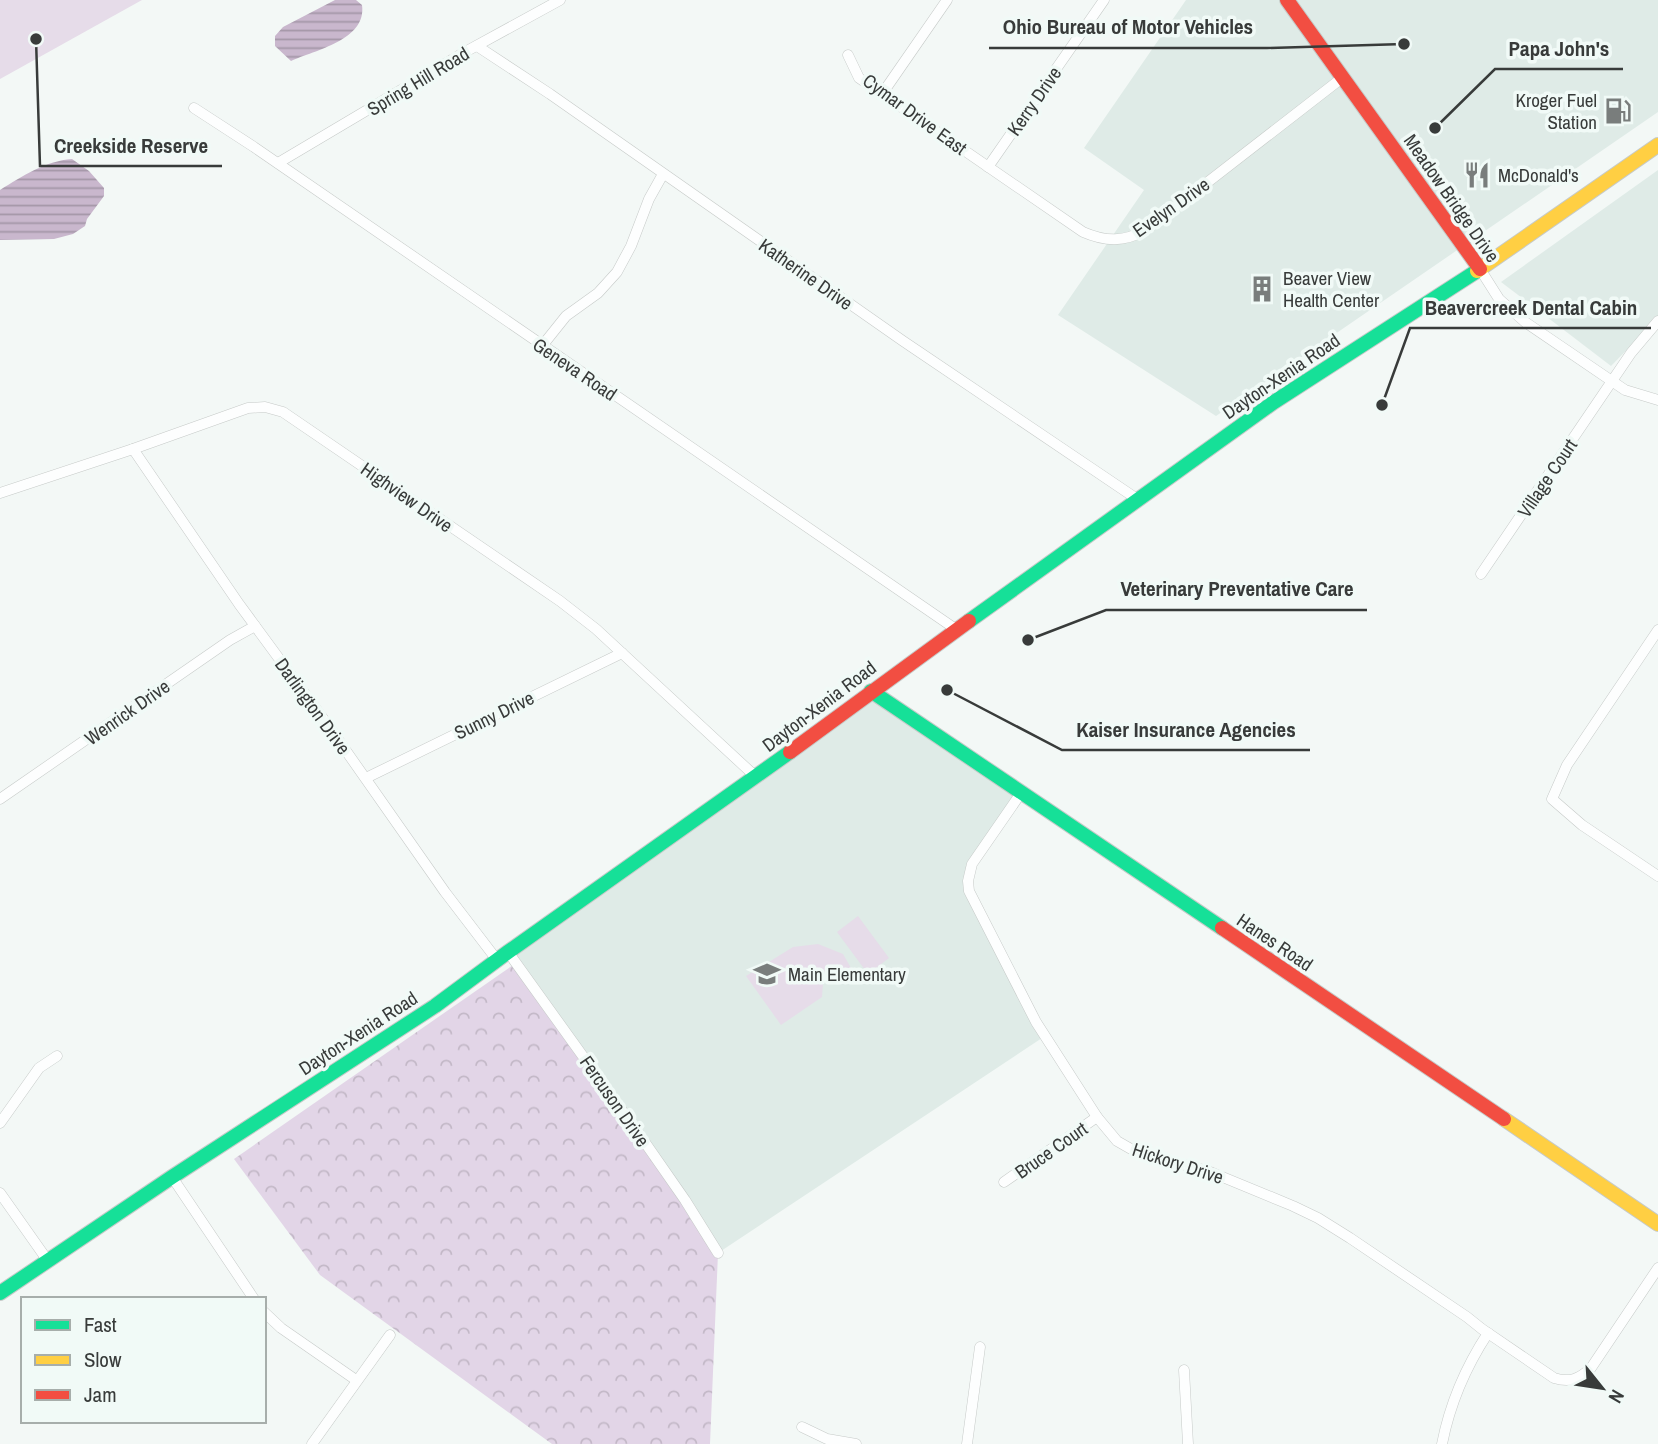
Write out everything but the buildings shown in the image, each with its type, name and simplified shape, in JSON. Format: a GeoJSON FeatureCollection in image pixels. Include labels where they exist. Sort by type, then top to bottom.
{"type":"FeatureCollection","features":[{"type":"Feature","properties":{"kind":"main road","name":"Meadow Bridge Drive"},"geometry":{"type":"LineString","coordinates":[[1287,0],[1480,269]]}},
{"type":"Feature","properties":{"kind":"main road","name":"Dayton-Xenia Road"},"geometry":{"type":"LineString","coordinates":[[0,1293],[172,1177],[435,1006],[1274,402],[1480,269],[1658,145]]}},
{"type":"Feature","properties":{"kind":"main road","name":"Hanes Road"},"geometry":{"type":"LineString","coordinates":[[871,691],[1658,1224]]}},
{"type":"Feature","properties":{"kind":"street","name":"Spring Hill Road"},"geometry":{"type":"LineString","coordinates":[[278,163],[560,0]]}},
{"type":"Feature","properties":{"kind":"street"},"geometry":{"type":"LineString","coordinates":[[882,94],[947,0]]}},
{"type":"Feature","properties":{"kind":"street","name":"Kerry Drive"},"geometry":{"type":"LineString","coordinates":[[988,167],[1104,0]]}},
{"type":"Feature","properties":{"kind":"street","name":"Katherine Drive"},"geometry":{"type":"LineString","coordinates":[[477,46],[903,341],[1137,499]]}},
{"type":"Feature","properties":{"kind":"street","name":"Cymar Drive East"},"geometry":{"type":"LineString","coordinates":[[848,55],[859,78],[988,167]]}},
{"type":"Feature","properties":{"kind":"street","name":"Evelyn Drive"},"geometry":{"type":"LineString","coordinates":[[988,167],[1083,232],[1106,240],[1127,238],[1146,230],[1342,78]]}},
{"type":"Feature","properties":{"kind":"street","name":"Geneva Road"},"geometry":{"type":"LineString","coordinates":[[194,108],[957,630]]}},
{"type":"Feature","properties":{"kind":"street"},"geometry":{"type":"LineString","coordinates":[[542,346],[566,316],[598,293],[617,271],[663,174]]}},
{"type":"Feature","properties":{"kind":"street","name":"Meadow Bridge Drive"},"geometry":{"type":"LineString","coordinates":[[1480,269],[1499,299],[1514,314],[1625,390],[1658,400]]}},
{"type":"Feature","properties":{"kind":"street","name":"Village Court"},"geometry":{"type":"LineString","coordinates":[[1482,574],[1640,341],[1658,321]]}},
{"type":"Feature","properties":{"kind":"street","name":"Highview Drive"},"geometry":{"type":"LineString","coordinates":[[0,493],[248,408],[265,407],[283,412],[561,601],[596,629],[756,777]]}},
{"type":"Feature","properties":{"kind":"street","name":"Darlington Drive"},"geometry":{"type":"LineString","coordinates":[[133,449],[255,626],[445,892],[502,956]]}},
{"type":"Feature","properties":{"kind":"street","name":"Wenrick Drive"},"geometry":{"type":"LineString","coordinates":[[0,799],[230,640],[255,626]]}},
{"type":"Feature","properties":{"kind":"street"},"geometry":{"type":"LineString","coordinates":[[1658,630],[1565,769],[1552,799],[1582,825],[1658,876]]}},
{"type":"Feature","properties":{"kind":"street","name":"Sunny Drive"},"geometry":{"type":"LineString","coordinates":[[366,778],[622,653]]}},
{"type":"Feature","properties":{"kind":"street","name":"Hickory Drive"},"geometry":{"type":"LineString","coordinates":[[1021,793],[972,864],[968,881],[970,891],[1036,1022],[1097,1117],[1117,1141],[1138,1153],[1208,1171],[1318,1218],[1554,1378],[1566,1381],[1578,1378],[1595,1364],[1658,1268]]}},
{"type":"Feature","properties":{"kind":"street","name":"Fercuson Drive"},"geometry":{"type":"LineString","coordinates":[[502,956],[654,1156],[718,1253]]}},
{"type":"Feature","properties":{"kind":"street"},"geometry":{"type":"LineString","coordinates":[[0,1123],[39,1068],[57,1056]]}},
{"type":"Feature","properties":{"kind":"street","name":"Bruce Court"},"geometry":{"type":"LineString","coordinates":[[1004,1182],[1097,1117]]}},
{"type":"Feature","properties":{"kind":"street"},"geometry":{"type":"LineString","coordinates":[[172,1177],[253,1297]]}},
{"type":"Feature","properties":{"kind":"street"},"geometry":{"type":"LineString","coordinates":[[0,1193],[48,1261]]}},
{"type":"Feature","properties":{"kind":"street"},"geometry":{"type":"LineString","coordinates":[[266,1314],[281,1328],[356,1380]]}},
{"type":"Feature","properties":{"kind":"street"},"geometry":{"type":"LineString","coordinates":[[1442,1444],[1459,1385],[1488,1333]]}},
{"type":"Feature","properties":{"kind":"street"},"geometry":{"type":"LineString","coordinates":[[312,1444],[390,1335]]}},
{"type":"Feature","properties":{"kind":"street"},"geometry":{"type":"LineString","coordinates":[[967,1444],[980,1348]]}},
{"type":"Feature","properties":{"kind":"street"},"geometry":{"type":"LineString","coordinates":[[1184,1370],[1188,1444]]}},
{"type":"Feature","properties":{"kind":"street"},"geometry":{"type":"LineString","coordinates":[[802,1427],[827,1439],[856,1444]]}},
{"type":"Feature","properties":{"kind":"shaded area"},"geometry":{"type":"Polygon","coordinates":[[[0,0],[142,0],[0,79],[0,0]]]}},
{"type":"Feature","properties":{"kind":"shaded area"},"geometry":{"type":"Polygon","coordinates":[[[335,0],[356,0],[362,5],[361,17],[348,35],[325,48],[291,61],[275,46],[275,36],[283,27],[335,0]]]}},
{"type":"Feature","properties":{"kind":"shaded area"},"geometry":{"type":"Polygon","coordinates":[[[1186,0],[1658,0],[1658,112],[1216,416],[1058,315],[1144,190],[1084,148],[1186,0]]]}},
{"type":"Feature","properties":{"kind":"shaded area"},"geometry":{"type":"Polygon","coordinates":[[[72,159],[89,171],[104,188],[104,196],[85,226],[73,234],[54,239],[0,240],[0,190],[43,166],[72,159]]]}},
{"type":"Feature","properties":{"kind":"shaded area"},"geometry":{"type":"Polygon","coordinates":[[[1658,170],[1658,318],[1611,366],[1501,282],[1658,170]]]}},
{"type":"Feature","properties":{"kind":"shaded area","name":"Main Elementary"},"geometry":{"type":"Polygon","coordinates":[[[871,691],[1021,793],[972,864],[968,881],[1045,1036],[718,1253],[508,952],[871,691]]]}},
{"type":"Feature","properties":{"kind":"shaded area"},"geometry":{"type":"Polygon","coordinates":[[[858,916],[889,958],[868,974],[837,932],[858,916]]]}},
{"type":"Feature","properties":{"kind":"shaded area"},"geometry":{"type":"Polygon","coordinates":[[[818,944],[843,954],[851,968],[823,983],[822,997],[781,1025],[746,976],[793,947],[818,944]]]}},
{"type":"Feature","properties":{"kind":"green space"},"geometry":{"type":"Polygon","coordinates":[[[516,963],[718,1253],[710,1444],[552,1444],[320,1275],[234,1159],[516,963]]]}},
{"type":"Feature","properties":{"kind":"traffic: fast"},"geometry":{"type":"LineString","coordinates":[[969,621],[1274,402],[1477,271]]}},
{"type":"Feature","properties":{"kind":"traffic: fast"},"geometry":{"type":"LineString","coordinates":[[871,691],[1222,928]]}},
{"type":"Feature","properties":{"kind":"traffic: fast"},"geometry":{"type":"LineString","coordinates":[[0,1293],[172,1177],[435,1006],[790,752]]}},
{"type":"Feature","properties":{"kind":"traffic: slow"},"geometry":{"type":"LineString","coordinates":[[1477,271],[1658,145]]}},
{"type":"Feature","properties":{"kind":"traffic: slow"},"geometry":{"type":"LineString","coordinates":[[1504,1119],[1658,1224]]}},
{"type":"Feature","properties":{"kind":"traffic: jam"},"geometry":{"type":"LineString","coordinates":[[1287,0],[1480,269]]}},
{"type":"Feature","properties":{"kind":"traffic: jam"},"geometry":{"type":"LineString","coordinates":[[790,752],[969,621]]}},
{"type":"Feature","properties":{"kind":"traffic: jam"},"geometry":{"type":"LineString","coordinates":[[1222,928],[1504,1119]]}},
{"type":"Feature","properties":{"kind":"place","name":"Creekside Reserve"},"geometry":{"type":"Point","coordinates":[36,39]}},
{"type":"Feature","properties":{"kind":"place","name":"Ohio Bureau of Motor Vehicles"},"geometry":{"type":"Point","coordinates":[1404,44]}},
{"type":"Feature","properties":{"kind":"place","name":"Kroger Fuel Station"},"geometry":{"type":"Point","coordinates":[1618,111]}},
{"type":"Feature","properties":{"kind":"place","name":"Papa John's"},"geometry":{"type":"Point","coordinates":[1435,128]}},
{"type":"Feature","properties":{"kind":"place","name":"McDonald's"},"geometry":{"type":"Point","coordinates":[1477,175]}},
{"type":"Feature","properties":{"kind":"place","name":"Beaver View Health Center"},"geometry":{"type":"Point","coordinates":[1262,289]}},
{"type":"Feature","properties":{"kind":"place","name":"Beavercreek Dental Cabin"},"geometry":{"type":"Point","coordinates":[1382,405]}},
{"type":"Feature","properties":{"kind":"place","name":"Veterinary Preventative Care"},"geometry":{"type":"Point","coordinates":[1028,640]}},
{"type":"Feature","properties":{"kind":"place","name":"Kaiser Insurance Agencies"},"geometry":{"type":"Point","coordinates":[947,690]}},
{"type":"Feature","properties":{"kind":"place","name":"Main Elementary"},"geometry":{"type":"Point","coordinates":[767,974]}}]}
